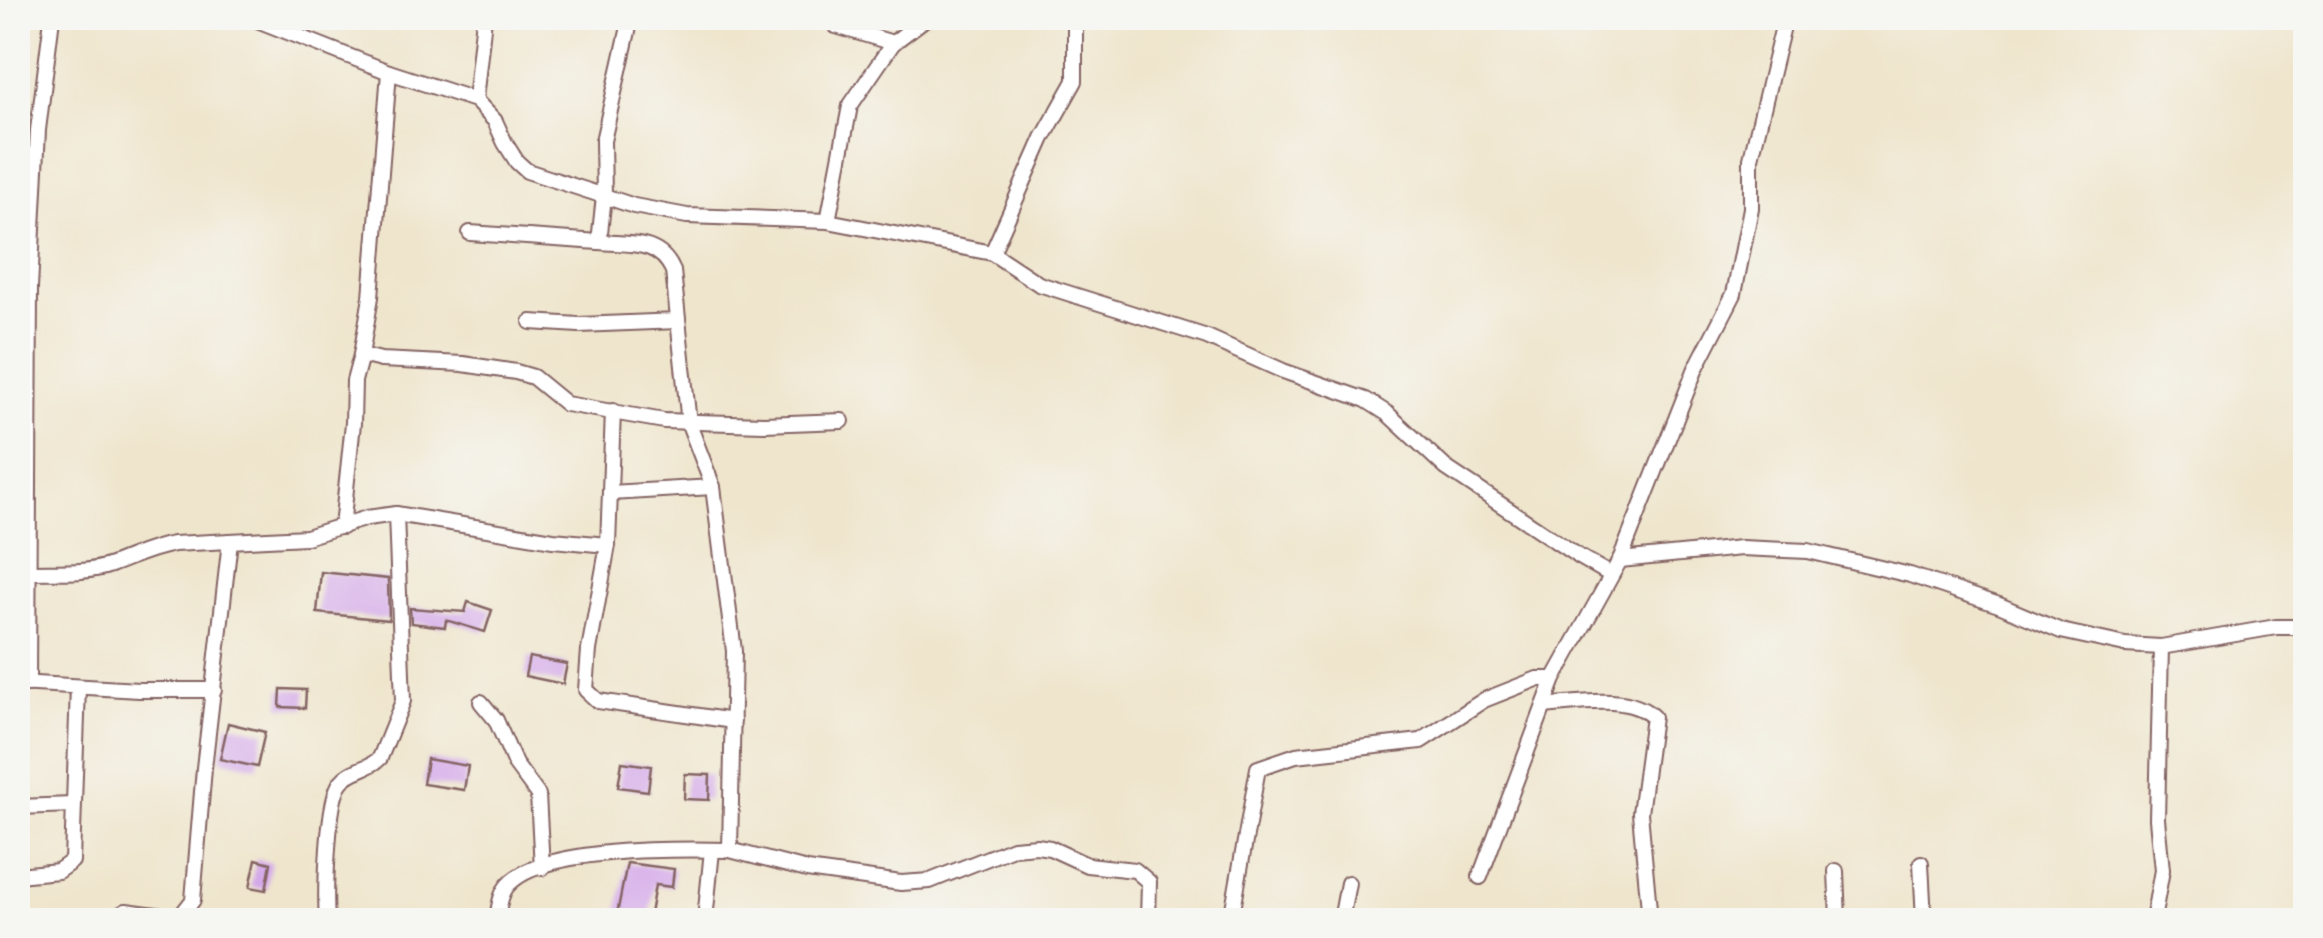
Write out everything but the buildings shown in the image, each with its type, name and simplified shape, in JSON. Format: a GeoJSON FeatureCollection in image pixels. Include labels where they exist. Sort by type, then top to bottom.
{"type":"FeatureCollection","features":[{"type":"Feature","properties":{"kind":"street"},"geometry":{"type":"LineString","coordinates":[[52,18],[38,130],[30,288],[29,572],[23,683],[214,690]]}},
{"type":"Feature","properties":{"kind":"street"},"geometry":{"type":"LineString","coordinates":[[252,18],[388,72],[475,100],[495,121],[504,144],[528,171],[634,206],[687,216],[828,221],[992,253],[1040,284],[1207,337],[1284,371],[1373,403],[1446,468],[1578,556],[1612,574]]}},
{"type":"Feature","properties":{"kind":"street"},"geometry":{"type":"LineString","coordinates":[[475,100],[484,18]]}},
{"type":"Feature","properties":{"kind":"street"},"geometry":{"type":"LineString","coordinates":[[599,242],[604,196],[603,141],[631,18]]}},
{"type":"Feature","properties":{"kind":"street"},"geometry":{"type":"LineString","coordinates":[[833,18],[836,26],[893,43]]}},
{"type":"Feature","properties":{"kind":"street"},"geometry":{"type":"LineString","coordinates":[[828,221],[850,106],[893,43],[926,18]]}},
{"type":"Feature","properties":{"kind":"street"},"geometry":{"type":"LineString","coordinates":[[992,253],[1043,138],[1075,81],[1076,18]]}},
{"type":"Feature","properties":{"kind":"street"},"geometry":{"type":"LineString","coordinates":[[1480,878],[1554,678],[1620,560],[1696,368],[1734,294],[1751,208],[1750,158],[1785,18]]}},
{"type":"Feature","properties":{"kind":"street"},"geometry":{"type":"LineString","coordinates":[[342,527],[354,381],[371,297],[388,72]]}},
{"type":"Feature","properties":{"kind":"street"},"geometry":{"type":"LineString","coordinates":[[470,233],[647,247],[663,252],[673,270],[690,424],[714,487],[734,651],[730,850]]}},
{"type":"Feature","properties":{"kind":"street"},"geometry":{"type":"LineString","coordinates":[[531,322],[678,321]]}},
{"type":"Feature","properties":{"kind":"street"},"geometry":{"type":"LineString","coordinates":[[361,355],[516,372],[533,377],[566,404],[690,424],[842,420]]}},
{"type":"Feature","properties":{"kind":"street"},"geometry":{"type":"LineString","coordinates":[[613,412],[608,545],[589,650],[586,690],[598,701],[733,721]]}},
{"type":"Feature","properties":{"kind":"street"},"geometry":{"type":"LineString","coordinates":[[610,494],[714,487]]}},
{"type":"Feature","properties":{"kind":"street"},"geometry":{"type":"LineString","coordinates":[[29,572],[111,566],[152,548],[306,538],[396,514],[553,540],[608,545]]}},
{"type":"Feature","properties":{"kind":"street"},"geometry":{"type":"LineString","coordinates":[[326,920],[334,792],[346,776],[380,758],[403,701],[396,514]]}},
{"type":"Feature","properties":{"kind":"street"},"geometry":{"type":"LineString","coordinates":[[112,920],[126,911],[179,918],[191,906],[230,541]]}},
{"type":"Feature","properties":{"kind":"street"},"geometry":{"type":"LineString","coordinates":[[1620,560],[1742,548],[1808,552],[1910,575],[2084,638],[2161,647],[2257,630],[2306,627]]}},
{"type":"Feature","properties":{"kind":"street"},"geometry":{"type":"LineString","coordinates":[[2154,920],[2162,870],[2157,819],[2161,647]]}},
{"type":"Feature","properties":{"kind":"street"},"geometry":{"type":"LineString","coordinates":[[1231,920],[1255,774],[1260,766],[1296,755],[1422,741],[1484,700],[1537,679],[1554,678]]}},
{"type":"Feature","properties":{"kind":"street"},"geometry":{"type":"LineString","coordinates":[[18,876],[58,871],[72,861],[78,686]]}},
{"type":"Feature","properties":{"kind":"street"},"geometry":{"type":"LineString","coordinates":[[1544,706],[1602,701],[1645,710],[1653,716],[1640,824],[1650,920]]}},
{"type":"Feature","properties":{"kind":"street"},"geometry":{"type":"LineString","coordinates":[[481,702],[496,720],[515,764],[538,795],[542,868]]}},
{"type":"Feature","properties":{"kind":"street"},"geometry":{"type":"LineString","coordinates":[[18,807],[72,805]]}},
{"type":"Feature","properties":{"kind":"street"},"geometry":{"type":"LineString","coordinates":[[498,920],[508,885],[542,868],[587,855],[654,849],[730,850],[807,870],[901,884],[930,881],[1012,848],[1050,848],[1087,865],[1125,868],[1142,874],[1149,882],[1148,920]]}},
{"type":"Feature","properties":{"kind":"street"},"geometry":{"type":"LineString","coordinates":[[705,920],[712,850]]}},
{"type":"Feature","properties":{"kind":"street"},"geometry":{"type":"LineString","coordinates":[[1921,863],[1924,920]]}},
{"type":"Feature","properties":{"kind":"street"},"geometry":{"type":"LineString","coordinates":[[1836,870],[1838,920]]}},
{"type":"Feature","properties":{"kind":"street"},"geometry":{"type":"LineString","coordinates":[[1341,920],[1348,883]]}}]}
